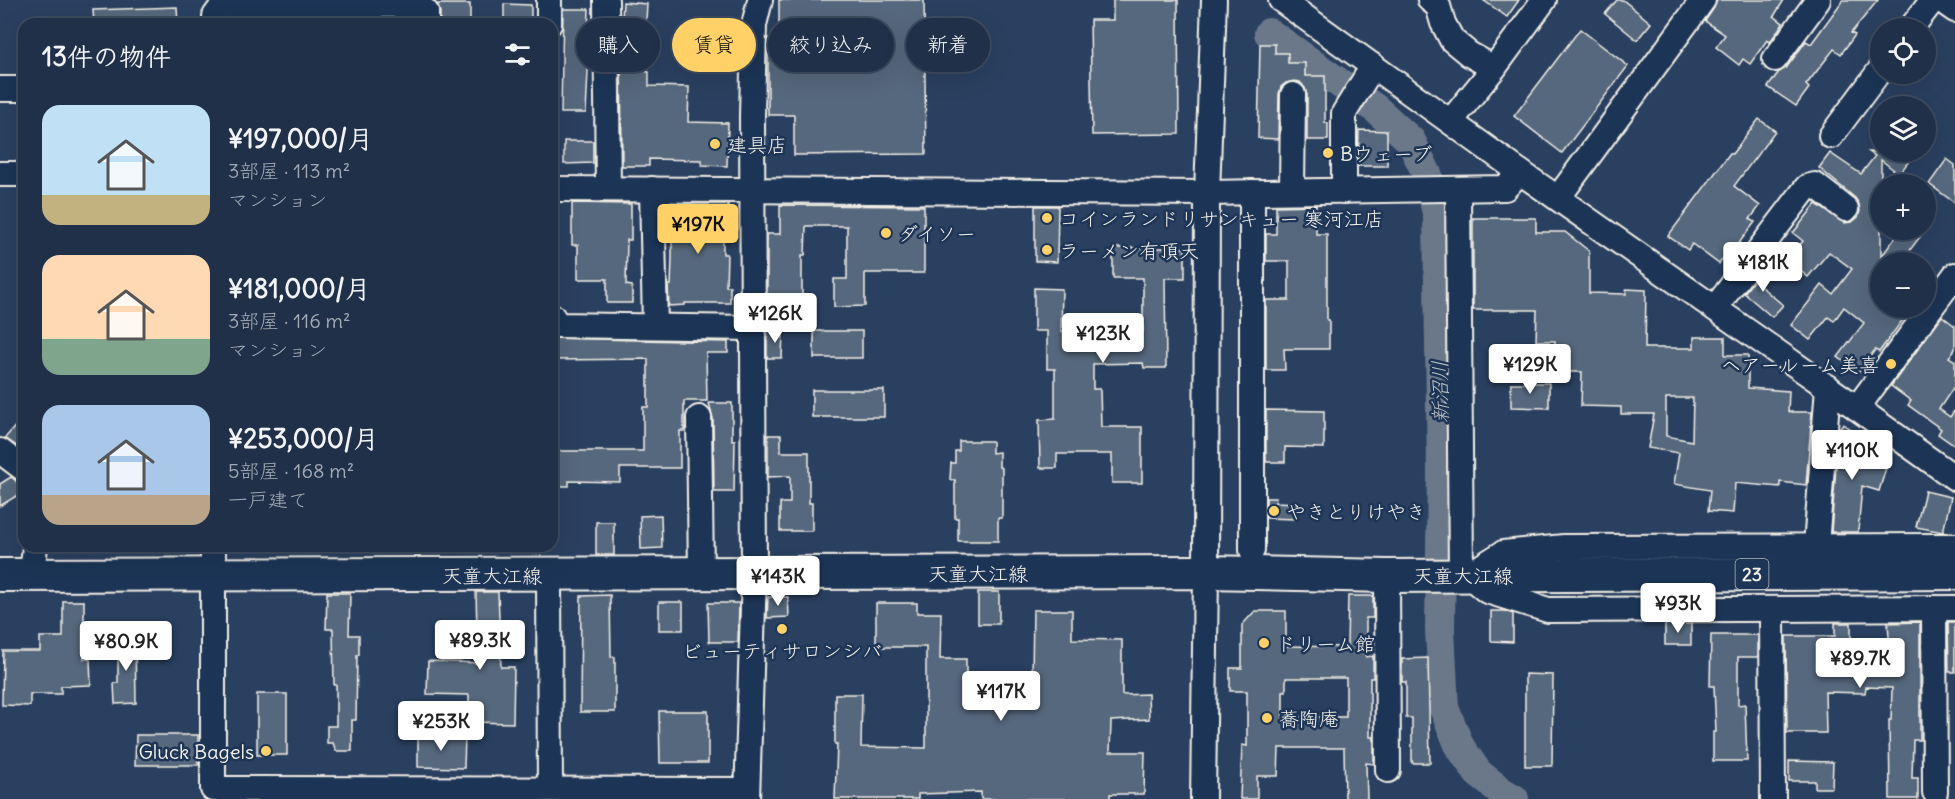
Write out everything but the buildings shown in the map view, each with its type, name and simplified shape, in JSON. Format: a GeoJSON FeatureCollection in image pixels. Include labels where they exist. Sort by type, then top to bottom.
{"type":"FeatureCollection","features":[{"type":"Feature","properties":{"kind":"main road","name":"天童大江線"},"geometry":{"type":"LineString","coordinates":[[0,575],[34,560],[212,560],[549,575],[1206,573],[1387,576],[1955,573]]}},
{"type":"Feature","properties":{"kind":"street"},"geometry":{"type":"LineString","coordinates":[[549,0],[549,18]]}},
{"type":"Feature","properties":{"kind":"street"},"geometry":{"type":"LineString","coordinates":[[606,0],[608,189]]}},
{"type":"Feature","properties":{"kind":"street"},"geometry":{"type":"LineString","coordinates":[[212,560],[213,789],[550,789],[747,795],[754,574],[752,189],[754,25],[760,0]]}},
{"type":"Feature","properties":{"kind":"street"},"geometry":{"type":"LineString","coordinates":[[1203,799],[1208,193],[1214,0]]}},
{"type":"Feature","properties":{"kind":"street"},"geometry":{"type":"LineString","coordinates":[[1281,0],[1367,75],[1451,121],[1955,478]]}},
{"type":"Feature","properties":{"kind":"street"},"geometry":{"type":"LineString","coordinates":[[1430,0],[1438,6],[1443,23],[1452,40],[1469,54],[1494,68]]}},
{"type":"Feature","properties":{"kind":"street"},"geometry":{"type":"LineString","coordinates":[[1451,121],[1544,0]]}},
{"type":"Feature","properties":{"kind":"street"},"geometry":{"type":"LineString","coordinates":[[1558,198],[1703,0]]}},
{"type":"Feature","properties":{"kind":"street"},"geometry":{"type":"LineString","coordinates":[[1775,59],[1818,0]]}},
{"type":"Feature","properties":{"kind":"street"},"geometry":{"type":"LineString","coordinates":[[1919,18],[1933,0]]}},
{"type":"Feature","properties":{"kind":"street"},"geometry":{"type":"LineString","coordinates":[[1941,0],[1955,10]]}},
{"type":"Feature","properties":{"kind":"street"},"geometry":{"type":"LineString","coordinates":[[215,18],[224,5],[331,14],[419,5],[426,12],[426,18]]}},
{"type":"Feature","properties":{"kind":"street"},"geometry":{"type":"LineString","coordinates":[[1344,190],[1344,113],[1367,75]]}},
{"type":"Feature","properties":{"kind":"street"},"geometry":{"type":"LineString","coordinates":[[1831,136],[1870,84]]}},
{"type":"Feature","properties":{"kind":"street"},"geometry":{"type":"LineString","coordinates":[[0,89],[18,89]]}},
{"type":"Feature","properties":{"kind":"street"},"geometry":{"type":"LineString","coordinates":[[1292,191],[1293,95]]}},
{"type":"Feature","properties":{"kind":"street"},"geometry":{"type":"LineString","coordinates":[[558,189],[1208,193],[1452,190],[1504,188],[1520,172]]}},
{"type":"Feature","properties":{"kind":"street"},"geometry":{"type":"LineString","coordinates":[[0,174],[18,174]]}},
{"type":"Feature","properties":{"kind":"street"},"geometry":{"type":"LineString","coordinates":[[1715,308],[1807,187],[1815,185],[1846,208]]}},
{"type":"Feature","properties":{"kind":"street"},"geometry":{"type":"LineString","coordinates":[[652,189],[655,326]]}},
{"type":"Feature","properties":{"kind":"street"},"geometry":{"type":"LineString","coordinates":[[1452,190],[1452,575]]}},
{"type":"Feature","properties":{"kind":"street"},"geometry":{"type":"LineString","coordinates":[[1252,192],[1252,550]]}},
{"type":"Feature","properties":{"kind":"street"},"geometry":{"type":"LineString","coordinates":[[1857,408],[1955,275]]}},
{"type":"Feature","properties":{"kind":"street"},"geometry":{"type":"LineString","coordinates":[[558,325],[752,328]]}},
{"type":"Feature","properties":{"kind":"street"},"geometry":{"type":"LineString","coordinates":[[1816,546],[1827,387]]}},
{"type":"Feature","properties":{"kind":"street"},"geometry":{"type":"LineString","coordinates":[[699,418],[701,574]]}},
{"type":"Feature","properties":{"kind":"street"},"geometry":{"type":"LineString","coordinates":[[0,452],[18,465]]}},
{"type":"Feature","properties":{"kind":"street"},"geometry":{"type":"LineString","coordinates":[[1452,575],[1503,553],[1564,547],[1955,546]]}},
{"type":"Feature","properties":{"kind":"street"},"geometry":{"type":"LineString","coordinates":[[549,575],[550,789]]}},
{"type":"Feature","properties":{"kind":"street"},"geometry":{"type":"LineString","coordinates":[[1452,575],[1487,591],[1548,610],[1945,608],[1935,792]]}},
{"type":"Feature","properties":{"kind":"street"},"geometry":{"type":"LineString","coordinates":[[1387,576],[1388,770]]}},
{"type":"Feature","properties":{"kind":"street"},"geometry":{"type":"LineString","coordinates":[[1772,610],[1773,799]]}},
{"type":"Feature","properties":{"kind":"waterway","name":"新沼川"},"geometry":{"type":"LineString","coordinates":[[1269,33],[1376,109],[1411,141],[1428,176],[1438,217],[1442,471],[1440,629],[1444,708],[1460,747],[1478,773],[1514,799]]}},
{"type":"Feature","properties":{"kind":"place","name":"建具店"},"geometry":{"type":"Point","coordinates":[715,144]}},
{"type":"Feature","properties":{"kind":"place","name":"Bウェーブ"},"geometry":{"type":"Point","coordinates":[1328,153]}},
{"type":"Feature","properties":{"kind":"place","name":"コインランドリサンキュー 寒河江店"},"geometry":{"type":"Point","coordinates":[1047,218]}},
{"type":"Feature","properties":{"kind":"place","name":"ダイソー"},"geometry":{"type":"Point","coordinates":[886,233]}},
{"type":"Feature","properties":{"kind":"place","name":"ラーメン有頂天"},"geometry":{"type":"Point","coordinates":[1047,250]}},
{"type":"Feature","properties":{"kind":"place","name":"ヘアールーム美喜"},"geometry":{"type":"Point","coordinates":[1891,364]}},
{"type":"Feature","properties":{"kind":"place","name":"やきとりけやき"},"geometry":{"type":"Point","coordinates":[1274,511]}},
{"type":"Feature","properties":{"kind":"place","name":"ビューティサロンシバ"},"geometry":{"type":"Point","coordinates":[782,629]}},
{"type":"Feature","properties":{"kind":"place","name":"ドリーム館"},"geometry":{"type":"Point","coordinates":[1264,643]}},
{"type":"Feature","properties":{"kind":"place","name":"蕎陶庵"},"geometry":{"type":"Point","coordinates":[1267,718]}},
{"type":"Feature","properties":{"kind":"place","name":"Gluck Bagels"},"geometry":{"type":"Point","coordinates":[266,751]}}]}
